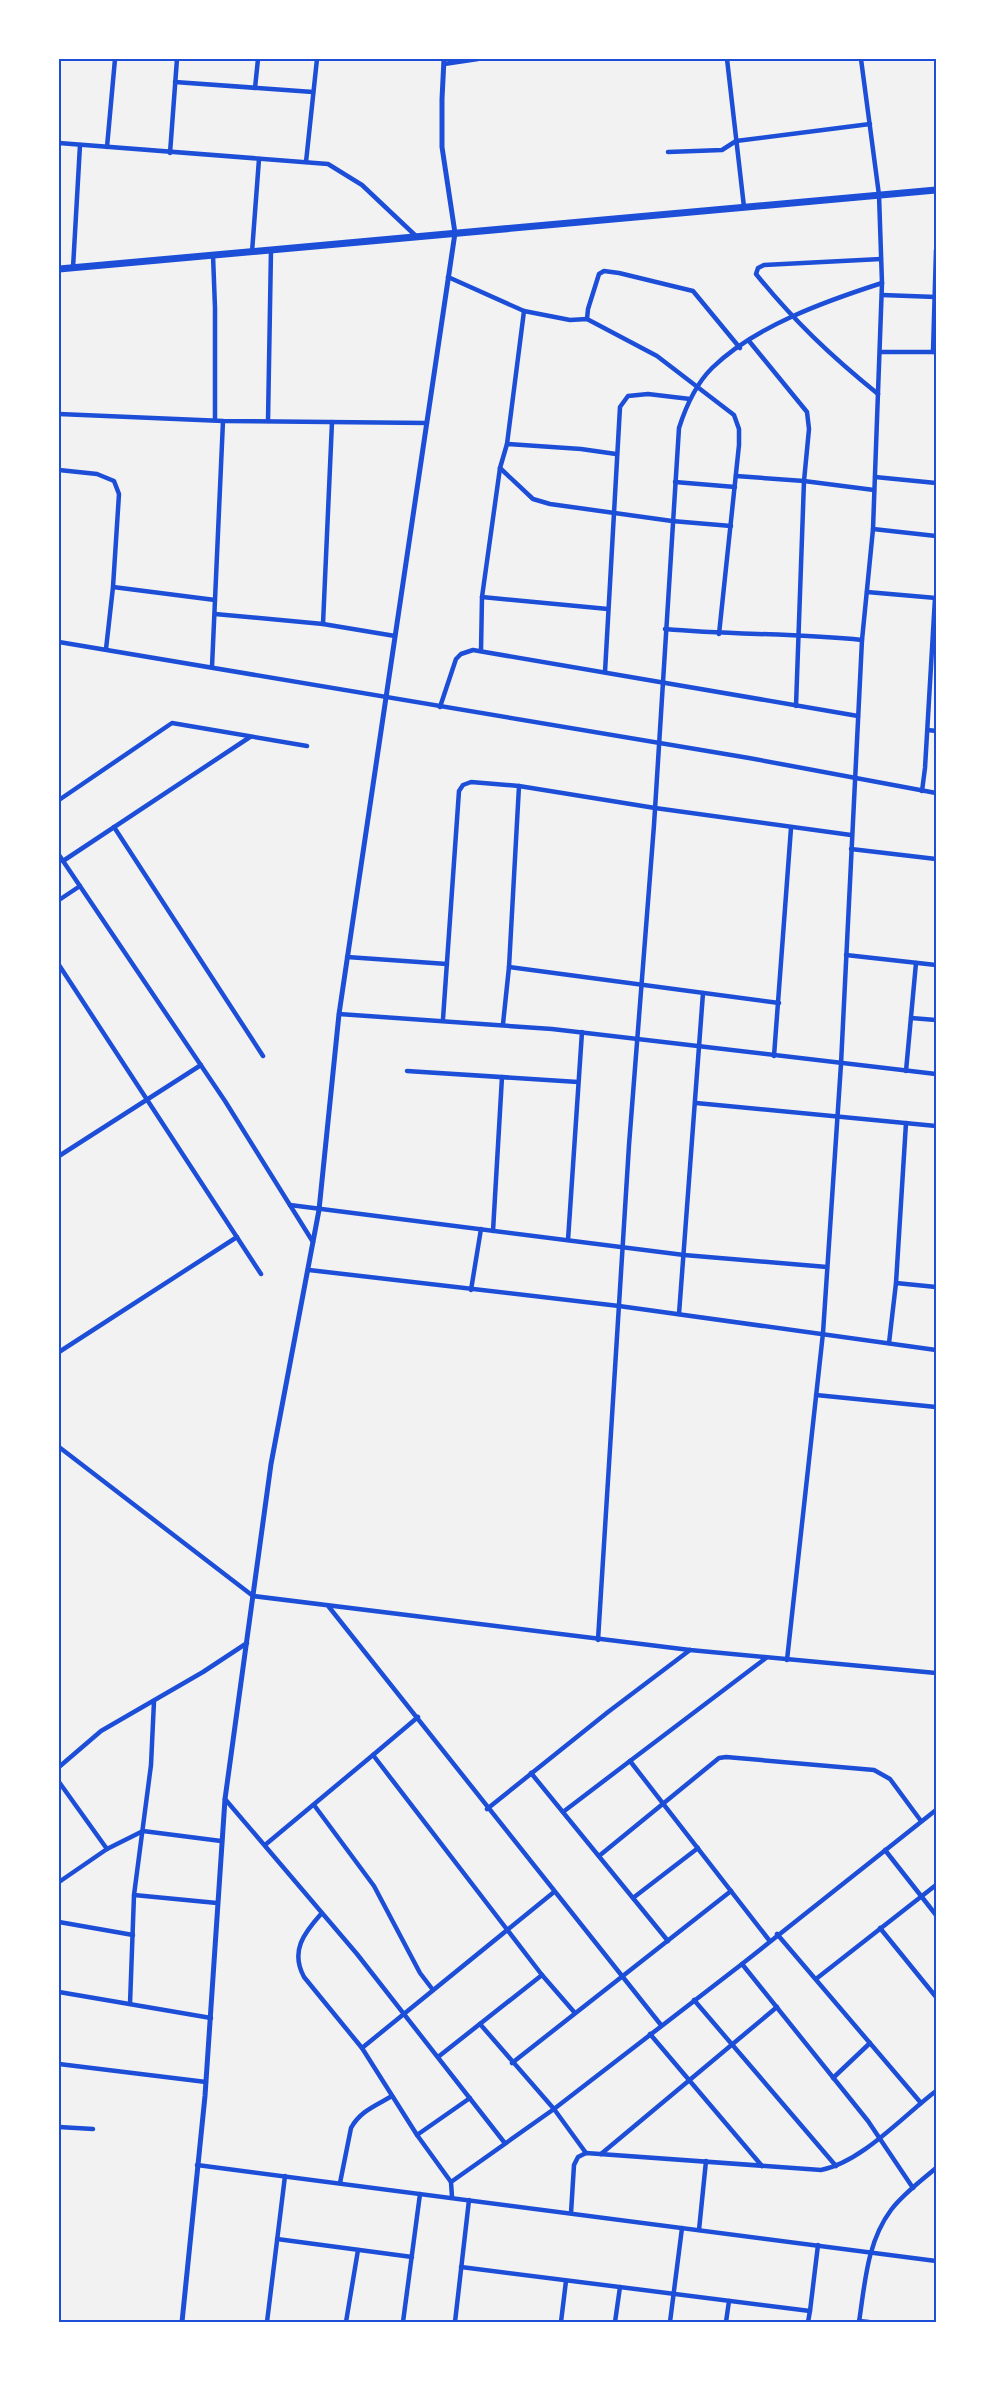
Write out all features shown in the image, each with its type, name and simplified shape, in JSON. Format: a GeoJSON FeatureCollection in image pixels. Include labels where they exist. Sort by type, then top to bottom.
{"type":"FeatureCollection","features":[{"type":"Feature","properties":{"kind":"main road"},"geometry":{"type":"LineString","coordinates":[[59,269],[936,190]]}},
{"type":"Feature","properties":{"kind":"street"},"geometry":{"type":"LineString","coordinates":[[107,147],[115,59]]}},
{"type":"Feature","properties":{"kind":"street"},"geometry":{"type":"LineString","coordinates":[[170,153],[176,59]]}},
{"type":"Feature","properties":{"kind":"street"},"geometry":{"type":"LineString","coordinates":[[255,88],[258,59]]}},
{"type":"Feature","properties":{"kind":"street"},"geometry":{"type":"LineString","coordinates":[[306,162],[317,59]]}},
{"type":"Feature","properties":{"kind":"street"},"geometry":{"type":"LineString","coordinates":[[182,2322],[206,2082],[221,1841],[226,1799],[271,1464],[319,1210],[339,1014],[455,233],[442,147],[444,61],[478,59]]}},
{"type":"Feature","properties":{"kind":"street"},"geometry":{"type":"LineString","coordinates":[[726,59],[744,207]]}},
{"type":"Feature","properties":{"kind":"street"},"geometry":{"type":"LineString","coordinates":[[787,1660],[823,1333],[841,1064],[862,640],[873,529],[881,352],[882,283],[879,195],[861,59]]}},
{"type":"Feature","properties":{"kind":"street"},"geometry":{"type":"LineString","coordinates":[[175,82],[313,92]]}},
{"type":"Feature","properties":{"kind":"street"},"geometry":{"type":"LineString","coordinates":[[668,152],[722,150],[736,141],[870,124]]}},
{"type":"Feature","properties":{"kind":"street"},"geometry":{"type":"LineString","coordinates":[[59,143],[328,164],[362,185],[418,237]]}},
{"type":"Feature","properties":{"kind":"street"},"geometry":{"type":"LineString","coordinates":[[73,268],[80,145]]}},
{"type":"Feature","properties":{"kind":"street"},"geometry":{"type":"LineString","coordinates":[[252,252],[259,159]]}},
{"type":"Feature","properties":{"kind":"street"},"geometry":{"type":"LineString","coordinates":[[268,421],[271,250]]}},
{"type":"Feature","properties":{"kind":"street"},"geometry":{"type":"LineString","coordinates":[[881,352],[935,352],[936,250]]}},
{"type":"Feature","properties":{"kind":"street"},"geometry":{"type":"LineString","coordinates":[[212,256],[215,308],[215,420]]}},
{"type":"Feature","properties":{"kind":"street"},"geometry":{"type":"LineString","coordinates":[[878,394],[837,362],[792,318],[756,274],[758,268],[764,265],[881,259]]}},
{"type":"Feature","properties":{"kind":"street"},"geometry":{"type":"LineString","coordinates":[[587,319],[592,290],[599,274],[604,271],[619,273],[693,291],[740,348]]}},
{"type":"Feature","properties":{"kind":"street"},"geometry":{"type":"LineString","coordinates":[[448,277],[524,311],[570,320],[587,319],[657,356],[734,415],[739,429],[736,476],[719,634]]}},
{"type":"Feature","properties":{"kind":"street"},"geometry":{"type":"LineString","coordinates":[[598,1640],[679,428],[690,399],[712,368],[749,341],[792,318],[843,296],[882,283]]}},
{"type":"Feature","properties":{"kind":"street"},"geometry":{"type":"LineString","coordinates":[[882,295],[936,297]]}},
{"type":"Feature","properties":{"kind":"street"},"geometry":{"type":"LineString","coordinates":[[481,651],[482,597],[500,468],[506,444],[524,311]]}},
{"type":"Feature","properties":{"kind":"street"},"geometry":{"type":"LineString","coordinates":[[749,341],[807,412],[809,429],[804,481],[796,706]]}},
{"type":"Feature","properties":{"kind":"street"},"geometry":{"type":"LineString","coordinates":[[605,672],[620,407],[628,396],[648,394],[690,399]]}},
{"type":"Feature","properties":{"kind":"street"},"geometry":{"type":"LineString","coordinates":[[59,414],[223,421],[426,423]]}},
{"type":"Feature","properties":{"kind":"street"},"geometry":{"type":"LineString","coordinates":[[212,667],[223,421]]}},
{"type":"Feature","properties":{"kind":"street"},"geometry":{"type":"LineString","coordinates":[[323,624],[332,422]]}},
{"type":"Feature","properties":{"kind":"street"},"geometry":{"type":"LineString","coordinates":[[506,444],[581,449],[616,454]]}},
{"type":"Feature","properties":{"kind":"street"},"geometry":{"type":"LineString","coordinates":[[500,468],[533,499],[558,505],[672,521],[731,526]]}},
{"type":"Feature","properties":{"kind":"street"},"geometry":{"type":"LineString","coordinates":[[59,470],[97,474],[114,481],[119,494],[113,587],[106,649]]}},
{"type":"Feature","properties":{"kind":"street"},"geometry":{"type":"LineString","coordinates":[[736,476],[804,481],[874,490]]}},
{"type":"Feature","properties":{"kind":"street"},"geometry":{"type":"LineString","coordinates":[[875,477],[936,483]]}},
{"type":"Feature","properties":{"kind":"street"},"geometry":{"type":"LineString","coordinates":[[675,482],[735,487]]}},
{"type":"Feature","properties":{"kind":"street"},"geometry":{"type":"LineString","coordinates":[[873,529],[936,536]]}},
{"type":"Feature","properties":{"kind":"street"},"geometry":{"type":"LineString","coordinates":[[113,587],[215,600]]}},
{"type":"Feature","properties":{"kind":"street"},"geometry":{"type":"LineString","coordinates":[[867,592],[936,598],[934,652],[922,790]]}},
{"type":"Feature","properties":{"kind":"street"},"geometry":{"type":"LineString","coordinates":[[482,597],[608,609]]}},
{"type":"Feature","properties":{"kind":"street"},"geometry":{"type":"LineString","coordinates":[[215,614],[323,624],[395,636]]}},
{"type":"Feature","properties":{"kind":"street"},"geometry":{"type":"LineString","coordinates":[[666,629],[719,634],[862,640]]}},
{"type":"Feature","properties":{"kind":"street"},"geometry":{"type":"LineString","coordinates":[[59,642],[936,793]]}},
{"type":"Feature","properties":{"kind":"street"},"geometry":{"type":"LineString","coordinates":[[440,707],[456,658],[468,651],[481,651],[858,716]]}},
{"type":"Feature","properties":{"kind":"street"},"geometry":{"type":"LineString","coordinates":[[59,800],[172,723],[307,746]]}},
{"type":"Feature","properties":{"kind":"street"},"geometry":{"type":"LineString","coordinates":[[928,730],[936,731]]}},
{"type":"Feature","properties":{"kind":"street"},"geometry":{"type":"LineString","coordinates":[[63,862],[250,736]]}},
{"type":"Feature","properties":{"kind":"street"},"geometry":{"type":"LineString","coordinates":[[443,1019],[459,791],[463,785],[471,782],[519,786],[655,808],[851,835]]}},
{"type":"Feature","properties":{"kind":"street"},"geometry":{"type":"LineString","coordinates":[[503,1024],[509,967],[519,786]]}},
{"type":"Feature","properties":{"kind":"street"},"geometry":{"type":"LineString","coordinates":[[114,827],[264,1056]]}},
{"type":"Feature","properties":{"kind":"street"},"geometry":{"type":"LineString","coordinates":[[774,1056],[791,828]]}},
{"type":"Feature","properties":{"kind":"street"},"geometry":{"type":"LineString","coordinates":[[851,849],[936,859]]}},
{"type":"Feature","properties":{"kind":"street"},"geometry":{"type":"LineString","coordinates":[[59,855],[200,1065],[314,1243]]}},
{"type":"Feature","properties":{"kind":"street"},"geometry":{"type":"LineString","coordinates":[[59,900],[80,886]]}},
{"type":"Feature","properties":{"kind":"street"},"geometry":{"type":"LineString","coordinates":[[846,955],[936,965]]}},
{"type":"Feature","properties":{"kind":"street"},"geometry":{"type":"LineString","coordinates":[[347,957],[447,964]]}},
{"type":"Feature","properties":{"kind":"street"},"geometry":{"type":"LineString","coordinates":[[906,1071],[916,963]]}},
{"type":"Feature","properties":{"kind":"street"},"geometry":{"type":"LineString","coordinates":[[59,966],[261,1274]]}},
{"type":"Feature","properties":{"kind":"street"},"geometry":{"type":"LineString","coordinates":[[509,967],[779,1002]]}},
{"type":"Feature","properties":{"kind":"street"},"geometry":{"type":"LineString","coordinates":[[679,1314],[703,993]]}},
{"type":"Feature","properties":{"kind":"street"},"geometry":{"type":"LineString","coordinates":[[339,1014],[503,1024],[936,1074]]}},
{"type":"Feature","properties":{"kind":"street"},"geometry":{"type":"LineString","coordinates":[[911,1018],[936,1020]]}},
{"type":"Feature","properties":{"kind":"street"},"geometry":{"type":"LineString","coordinates":[[568,1240],[582,1032]]}},
{"type":"Feature","properties":{"kind":"street"},"geometry":{"type":"LineString","coordinates":[[59,1156],[200,1065]]}},
{"type":"Feature","properties":{"kind":"street"},"geometry":{"type":"LineString","coordinates":[[407,1071],[578,1082]]}},
{"type":"Feature","properties":{"kind":"street"},"geometry":{"type":"LineString","coordinates":[[493,1231],[502,1077]]}},
{"type":"Feature","properties":{"kind":"street"},"geometry":{"type":"LineString","coordinates":[[696,1102],[936,1126]]}},
{"type":"Feature","properties":{"kind":"street"},"geometry":{"type":"LineString","coordinates":[[889,1343],[896,1282],[906,1123]]}},
{"type":"Feature","properties":{"kind":"street"},"geometry":{"type":"LineString","coordinates":[[290,1205],[684,1254],[827,1267]]}},
{"type":"Feature","properties":{"kind":"street"},"geometry":{"type":"LineString","coordinates":[[471,1290],[481,1229]]}},
{"type":"Feature","properties":{"kind":"street"},"geometry":{"type":"LineString","coordinates":[[59,1351],[237,1237]]}},
{"type":"Feature","properties":{"kind":"street"},"geometry":{"type":"LineString","coordinates":[[309,1270],[619,1306],[936,1350]]}},
{"type":"Feature","properties":{"kind":"street"},"geometry":{"type":"LineString","coordinates":[[896,1282],[936,1287]]}},
{"type":"Feature","properties":{"kind":"street"},"geometry":{"type":"LineString","coordinates":[[816,1396],[936,1407]]}},
{"type":"Feature","properties":{"kind":"street"},"geometry":{"type":"LineString","coordinates":[[59,1447],[253,1596],[598,1640],[766,1658],[936,1673]]}},
{"type":"Feature","properties":{"kind":"street"},"geometry":{"type":"LineString","coordinates":[[329,1607],[418,1717],[487,1809],[661,2025]]}},
{"type":"Feature","properties":{"kind":"street"},"geometry":{"type":"LineString","coordinates":[[59,1767],[101,1731],[247,1643]]}},
{"type":"Feature","properties":{"kind":"street"},"geometry":{"type":"LineString","coordinates":[[487,1809],[531,1772],[690,1650]]}},
{"type":"Feature","properties":{"kind":"street"},"geometry":{"type":"LineString","coordinates":[[564,1812],[766,1658]]}},
{"type":"Feature","properties":{"kind":"street"},"geometry":{"type":"LineString","coordinates":[[130,2004],[134,1894],[151,1765],[154,1700]]}},
{"type":"Feature","properties":{"kind":"street"},"geometry":{"type":"LineString","coordinates":[[265,1845],[418,1717]]}},
{"type":"Feature","properties":{"kind":"street"},"geometry":{"type":"LineString","coordinates":[[373,1755],[542,1974],[575,2013]]}},
{"type":"Feature","properties":{"kind":"street"},"geometry":{"type":"LineString","coordinates":[[599,1856],[664,1805],[719,1758],[738,1757],[874,1770],[890,1779],[921,1821]]}},
{"type":"Feature","properties":{"kind":"street"},"geometry":{"type":"LineString","coordinates":[[630,1761],[770,1940]]}},
{"type":"Feature","properties":{"kind":"street"},"geometry":{"type":"LineString","coordinates":[[531,1772],[668,1941]]}},
{"type":"Feature","properties":{"kind":"street"},"geometry":{"type":"LineString","coordinates":[[59,1782],[106,1849]]}},
{"type":"Feature","properties":{"kind":"street"},"geometry":{"type":"LineString","coordinates":[[226,1799],[404,2014],[504,2142]]}},
{"type":"Feature","properties":{"kind":"street"},"geometry":{"type":"LineString","coordinates":[[314,1805],[374,1886],[420,1973],[433,1990]]}},
{"type":"Feature","properties":{"kind":"street"},"geometry":{"type":"LineString","coordinates":[[452,2182],[504,2142],[554,2109],[742,1964],[936,1810]]}},
{"type":"Feature","properties":{"kind":"street"},"geometry":{"type":"LineString","coordinates":[[59,1875],[60,1881],[106,1849],[143,1831],[221,1841]]}},
{"type":"Feature","properties":{"kind":"street"},"geometry":{"type":"LineString","coordinates":[[633,1898],[698,1848]]}},
{"type":"Feature","properties":{"kind":"street"},"geometry":{"type":"LineString","coordinates":[[885,1850],[936,1915]]}},
{"type":"Feature","properties":{"kind":"street"},"geometry":{"type":"LineString","coordinates":[[816,1979],[936,1885]]}},
{"type":"Feature","properties":{"kind":"street"},"geometry":{"type":"LineString","coordinates":[[512,2063],[731,1891]]}},
{"type":"Feature","properties":{"kind":"street"},"geometry":{"type":"LineString","coordinates":[[362,2048],[554,1892]]}},
{"type":"Feature","properties":{"kind":"street"},"geometry":{"type":"LineString","coordinates":[[134,1894],[218,1903]]}},
{"type":"Feature","properties":{"kind":"street"},"geometry":{"type":"LineString","coordinates":[[321,1914],[305,1931],[298,1953],[298,1967],[362,2048],[417,2135],[452,2182],[452,2197]]}},
{"type":"Feature","properties":{"kind":"street"},"geometry":{"type":"LineString","coordinates":[[59,1922],[133,1936]]}},
{"type":"Feature","properties":{"kind":"street"},"geometry":{"type":"LineString","coordinates":[[880,1928],[936,1997]]}},
{"type":"Feature","properties":{"kind":"street"},"geometry":{"type":"LineString","coordinates":[[778,1934],[921,2103]]}},
{"type":"Feature","properties":{"kind":"street"},"geometry":{"type":"LineString","coordinates":[[742,1964],[880,2138],[913,2188]]}},
{"type":"Feature","properties":{"kind":"street"},"geometry":{"type":"LineString","coordinates":[[438,2057],[542,1974]]}},
{"type":"Feature","properties":{"kind":"street"},"geometry":{"type":"LineString","coordinates":[[59,1992],[211,2018]]}},
{"type":"Feature","properties":{"kind":"street"},"geometry":{"type":"LineString","coordinates":[[694,2000],[836,2166]]}},
{"type":"Feature","properties":{"kind":"street"},"geometry":{"type":"LineString","coordinates":[[601,2154],[777,2006]]}},
{"type":"Feature","properties":{"kind":"street"},"geometry":{"type":"LineString","coordinates":[[480,2024],[554,2109],[586,2153]]}},
{"type":"Feature","properties":{"kind":"street"},"geometry":{"type":"LineString","coordinates":[[650,2034],[762,2166]]}},
{"type":"Feature","properties":{"kind":"street"},"geometry":{"type":"LineString","coordinates":[[833,2078],[870,2043]]}},
{"type":"Feature","properties":{"kind":"street"},"geometry":{"type":"LineString","coordinates":[[59,2064],[206,2082]]}},
{"type":"Feature","properties":{"kind":"street"},"geometry":{"type":"LineString","coordinates":[[571,2213],[574,2165],[578,2157],[586,2153],[821,2170],[836,2166],[880,2138],[936,2091]]}},
{"type":"Feature","properties":{"kind":"street"},"geometry":{"type":"LineString","coordinates":[[340,2183],[351,2128],[356,2119],[365,2111],[392,2096]]}},
{"type":"Feature","properties":{"kind":"street"},"geometry":{"type":"LineString","coordinates":[[417,2135],[470,2098]]}},
{"type":"Feature","properties":{"kind":"street"},"geometry":{"type":"LineString","coordinates":[[59,2127],[92,2129]]}},
{"type":"Feature","properties":{"kind":"street"},"geometry":{"type":"LineString","coordinates":[[699,2230],[706,2161]]}},
{"type":"Feature","properties":{"kind":"street"},"geometry":{"type":"LineString","coordinates":[[197,2165],[936,2261]]}},
{"type":"Feature","properties":{"kind":"street"},"geometry":{"type":"LineString","coordinates":[[869,2322],[859,2322],[870,2252],[880,2226],[892,2208],[936,2168]]}},
{"type":"Feature","properties":{"kind":"street"},"geometry":{"type":"LineString","coordinates":[[267,2322],[284,2176]]}},
{"type":"Feature","properties":{"kind":"street"},"geometry":{"type":"LineString","coordinates":[[403,2322],[420,2194]]}},
{"type":"Feature","properties":{"kind":"street"},"geometry":{"type":"LineString","coordinates":[[455,2322],[469,2200]]}},
{"type":"Feature","properties":{"kind":"street"},"geometry":{"type":"LineString","coordinates":[[670,2322],[682,2228]]}},
{"type":"Feature","properties":{"kind":"street"},"geometry":{"type":"LineString","coordinates":[[277,2239],[412,2257]]}},
{"type":"Feature","properties":{"kind":"street"},"geometry":{"type":"LineString","coordinates":[[808,2322],[818,2245]]}},
{"type":"Feature","properties":{"kind":"street"},"geometry":{"type":"LineString","coordinates":[[346,2322],[358,2250]]}},
{"type":"Feature","properties":{"kind":"street"},"geometry":{"type":"LineString","coordinates":[[461,2267],[810,2310]]}},
{"type":"Feature","properties":{"kind":"street"},"geometry":{"type":"LineString","coordinates":[[561,2322],[566,2281]]}},
{"type":"Feature","properties":{"kind":"street"},"geometry":{"type":"LineString","coordinates":[[615,2322],[620,2287]]}},
{"type":"Feature","properties":{"kind":"street"},"geometry":{"type":"LineString","coordinates":[[726,2322],[729,2301]]}}]}
